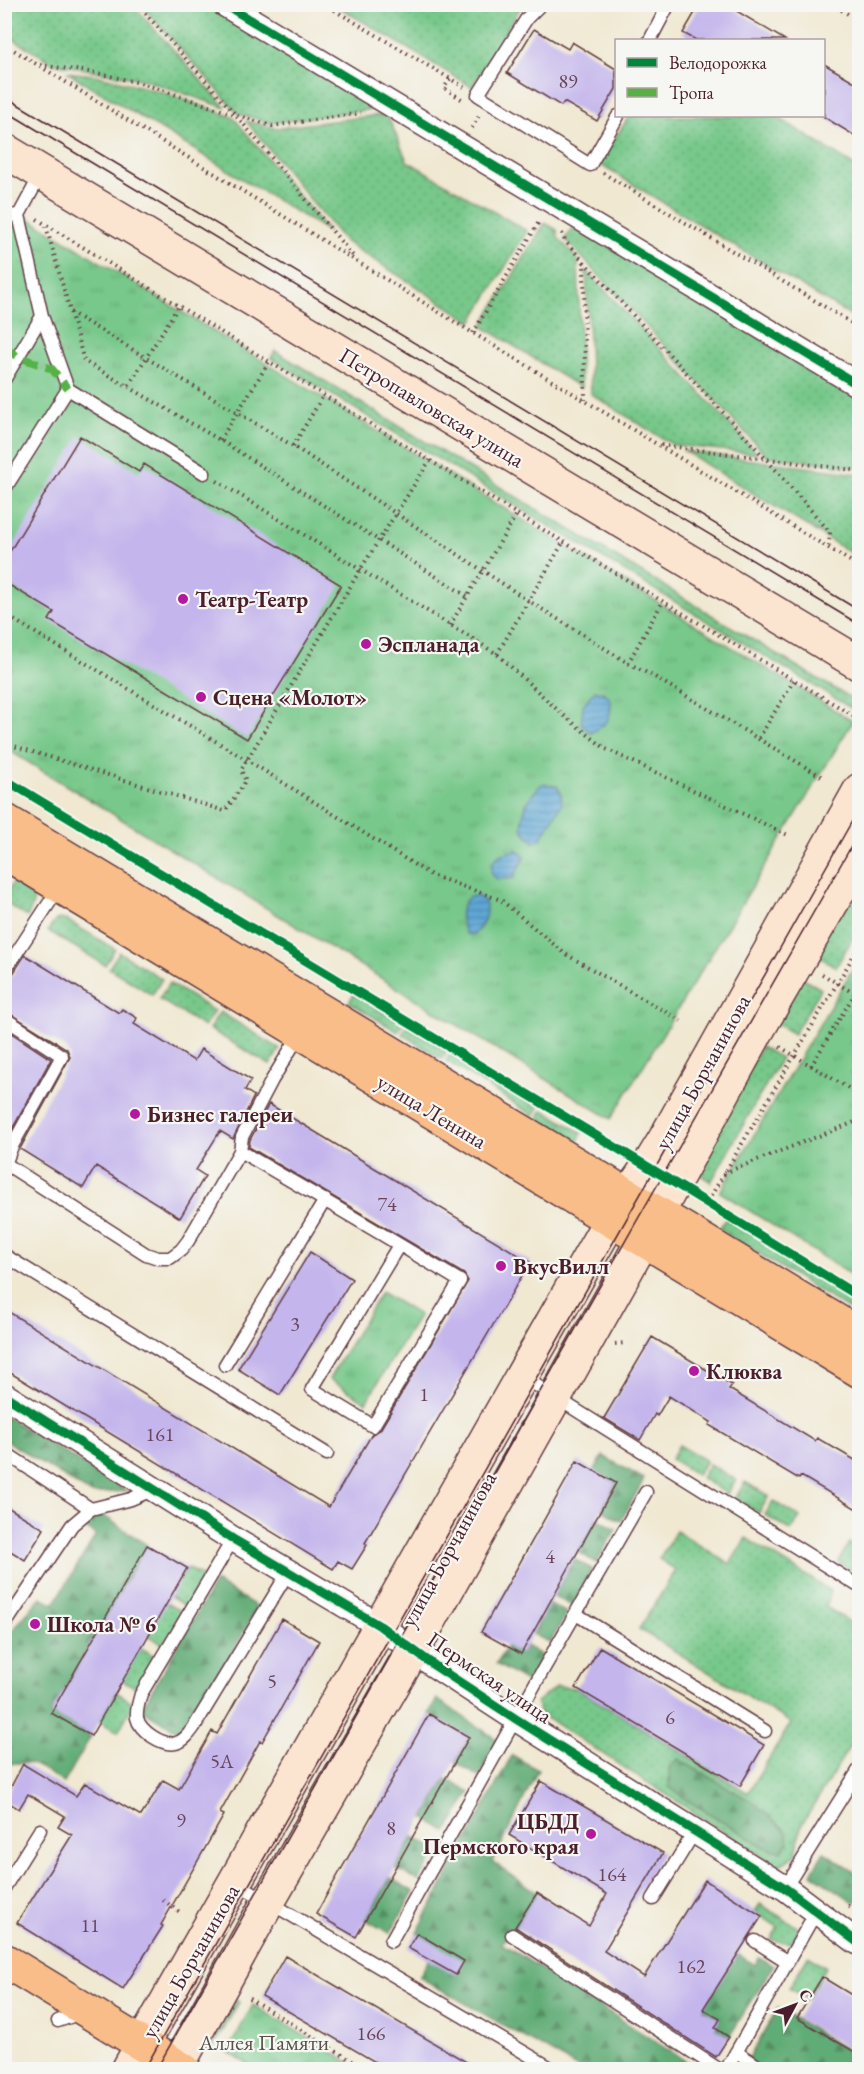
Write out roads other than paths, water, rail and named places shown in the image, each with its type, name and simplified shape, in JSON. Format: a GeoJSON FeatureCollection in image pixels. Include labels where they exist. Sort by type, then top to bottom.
{"type":"FeatureCollection","features":[{"type":"Feature","properties":{"kind":"main road","name":"Петропавловская улица"},"geometry":{"type":"LineString","coordinates":[[4,150],[860,664]]}},
{"type":"Feature","properties":{"kind":"main road","name":"улица Борчанинова"},"geometry":{"type":"LineString","coordinates":[[135,2057],[620,1207],[665,1139],[860,790]]}},
{"type":"Feature","properties":{"kind":"main road","name":"улица Ленина"},"geometry":{"type":"LineString","coordinates":[[4,819],[651,1226],[860,1371]]}},
{"type":"Feature","properties":{"kind":"main road","name":"улица Ленина"},"geometry":{"type":"LineString","coordinates":[[4,852],[302,1031],[620,1207]]}},
{"type":"Feature","properties":{"kind":"main road","name":"улица Борчанинова"},"geometry":{"type":"LineString","coordinates":[[179,2068],[268,1902],[413,1650],[651,1226],[756,1033],[860,854]]}},
{"type":"Feature","properties":{"kind":"main road","name":"улица Ленина"},"geometry":{"type":"LineString","coordinates":[[651,1226],[860,1335]]}},
{"type":"Feature","properties":{"kind":"main road"},"geometry":{"type":"LineString","coordinates":[[4,1960],[73,2016],[135,2057],[179,2068]]}},
{"type":"Feature","properties":{"kind":"street"},"geometry":{"type":"LineString","coordinates":[[224,4],[860,386]]}},
{"type":"Feature","properties":{"kind":"street","name":"Пермская улица"},"geometry":{"type":"LineString","coordinates":[[4,1395],[233,1539],[380,1626],[516,1719],[785,1888],[858,1943]]}},
{"type":"Feature","properties":{"kind":"lane"},"geometry":{"type":"LineString","coordinates":[[541,4],[527,18],[478,95],[590,165],[617,117]]}},
{"type":"Feature","properties":{"kind":"lane"},"geometry":{"type":"LineString","coordinates":[[651,39],[669,4]]}},
{"type":"Feature","properties":{"kind":"lane"},"geometry":{"type":"LineString","coordinates":[[42,173],[19,215],[42,316],[68,389],[204,473]]}},
{"type":"Feature","properties":{"kind":"lane"},"geometry":{"type":"LineString","coordinates":[[4,216],[19,215]]}},
{"type":"Feature","properties":{"kind":"lane"},"geometry":{"type":"LineString","coordinates":[[4,380],[42,316]]}},
{"type":"Feature","properties":{"kind":"lane"},"geometry":{"type":"LineString","coordinates":[[4,490],[68,389]]}},
{"type":"Feature","properties":{"kind":"lane"},"geometry":{"type":"LineString","coordinates":[[4,972],[60,886]]}},
{"type":"Feature","properties":{"kind":"lane"},"geometry":{"type":"LineString","coordinates":[[4,1018],[62,1056],[12,1146],[5,1165],[138,1250],[158,1258],[170,1258],[188,1242],[240,1151],[242,1137],[272,1080],[302,1031]]}},
{"type":"Feature","properties":{"kind":"lane"},"geometry":{"type":"LineString","coordinates":[[240,1151],[460,1281],[372,1426],[312,1389],[399,1245]]}},
{"type":"Feature","properties":{"kind":"lane"},"geometry":{"type":"LineString","coordinates":[[225,1365],[325,1200]]}},
{"type":"Feature","properties":{"kind":"lane"},"geometry":{"type":"LineString","coordinates":[[4,1255],[327,1454]]}},
{"type":"Feature","properties":{"kind":"lane"},"geometry":{"type":"LineString","coordinates":[[522,1377],[860,1587]]}},
{"type":"Feature","properties":{"kind":"lane"},"geometry":{"type":"LineString","coordinates":[[4,1452],[91,1509]]}},
{"type":"Feature","properties":{"kind":"lane"},"geometry":{"type":"LineString","coordinates":[[4,1626],[72,1525],[91,1509],[131,1499],[154,1489]]}},
{"type":"Feature","properties":{"kind":"lane"},"geometry":{"type":"LineString","coordinates":[[391,1941],[646,1492]]}},
{"type":"Feature","properties":{"kind":"lane"},"geometry":{"type":"LineString","coordinates":[[233,1539],[141,1694],[137,1705],[139,1723],[160,1740],[174,1743],[182,1740],[194,1728],[290,1571]]}},
{"type":"Feature","properties":{"kind":"lane"},"geometry":{"type":"LineString","coordinates":[[576,1614],[765,1731]]}},
{"type":"Feature","properties":{"kind":"lane"},"geometry":{"type":"LineString","coordinates":[[785,1888],[860,1768]]}},
{"type":"Feature","properties":{"kind":"lane"},"geometry":{"type":"LineString","coordinates":[[4,1888],[40,1830]]}},
{"type":"Feature","properties":{"kind":"lane"},"geometry":{"type":"LineString","coordinates":[[653,1899],[695,1832]]}},
{"type":"Feature","properties":{"kind":"lane"},"geometry":{"type":"LineString","coordinates":[[235,1881],[554,2070]]}},
{"type":"Feature","properties":{"kind":"lane"},"geometry":{"type":"LineString","coordinates":[[726,2070],[816,1912]]}},
{"type":"Feature","properties":{"kind":"lane"},"geometry":{"type":"LineString","coordinates":[[512,1935],[720,2070]]}},
{"type":"Feature","properties":{"kind":"lane"},"geometry":{"type":"LineString","coordinates":[[756,1941],[788,1962]]}},
{"type":"Feature","properties":{"kind":"lane"},"geometry":{"type":"LineString","coordinates":[[736,2052],[764,2070]]}},
{"type":"Feature","properties":{"kind":"water"},"geometry":{"type":"Polygon","coordinates":[[[595,690],[605,693],[611,700],[611,707],[607,720],[591,733],[581,724],[583,705],[595,690]]]}},
{"type":"Feature","properties":{"kind":"water"},"geometry":{"type":"Polygon","coordinates":[[[542,784],[557,786],[561,793],[562,804],[541,839],[534,842],[522,829],[529,799],[542,784]]]}},
{"type":"Feature","properties":{"kind":"water"},"geometry":{"type":"Polygon","coordinates":[[[517,850],[525,857],[513,878],[497,879],[492,875],[492,864],[497,857],[517,850]]]}},
{"type":"Feature","properties":{"kind":"water"},"geometry":{"type":"Polygon","coordinates":[[[477,896],[485,901],[484,920],[473,935],[466,934],[461,919],[462,906],[469,897],[477,896]]]}},
{"type":"Feature","properties":{"kind":"tram line"},"geometry":{"type":"LineString","coordinates":[[4,96],[860,611]]}},
{"type":"Feature","properties":{"kind":"tram line"},"geometry":{"type":"LineString","coordinates":[[4,110],[860,625]]}},
{"type":"Feature","properties":{"kind":"tram line"},"geometry":{"type":"LineString","coordinates":[[144,2070],[860,807]]}},
{"type":"Feature","properties":{"kind":"tram line"},"geometry":{"type":"LineString","coordinates":[[156,2070],[860,831]]}},
{"type":"Feature","properties":{"kind":"place","name":"Театр-Театр"},"geometry":{"type":"Point","coordinates":[183,599]}},
{"type":"Feature","properties":{"kind":"place","name":"Эспланада"},"geometry":{"type":"Point","coordinates":[366,644]}},
{"type":"Feature","properties":{"kind":"place","name":"Сцена «Молот»"},"geometry":{"type":"Point","coordinates":[201,697]}},
{"type":"Feature","properties":{"kind":"place","name":"Бизнес галереи"},"geometry":{"type":"Point","coordinates":[135,1114]}},
{"type":"Feature","properties":{"kind":"place","name":"ВкусВилл"},"geometry":{"type":"Point","coordinates":[501,1266]}},
{"type":"Feature","properties":{"kind":"place","name":"Клюква"},"geometry":{"type":"Point","coordinates":[694,1371]}},
{"type":"Feature","properties":{"kind":"place","name":"Школа № 6"},"geometry":{"type":"Point","coordinates":[35,1624]}},
{"type":"Feature","properties":{"kind":"place","name":"ЦБДД Пермского края"},"geometry":{"type":"Point","coordinates":[591,1834]}},
{"type":"Feature","properties":{"kind":"park label","name":"Аллея Памяти"},"geometry":{"type":"Point","coordinates":[264,2042]}}]}
